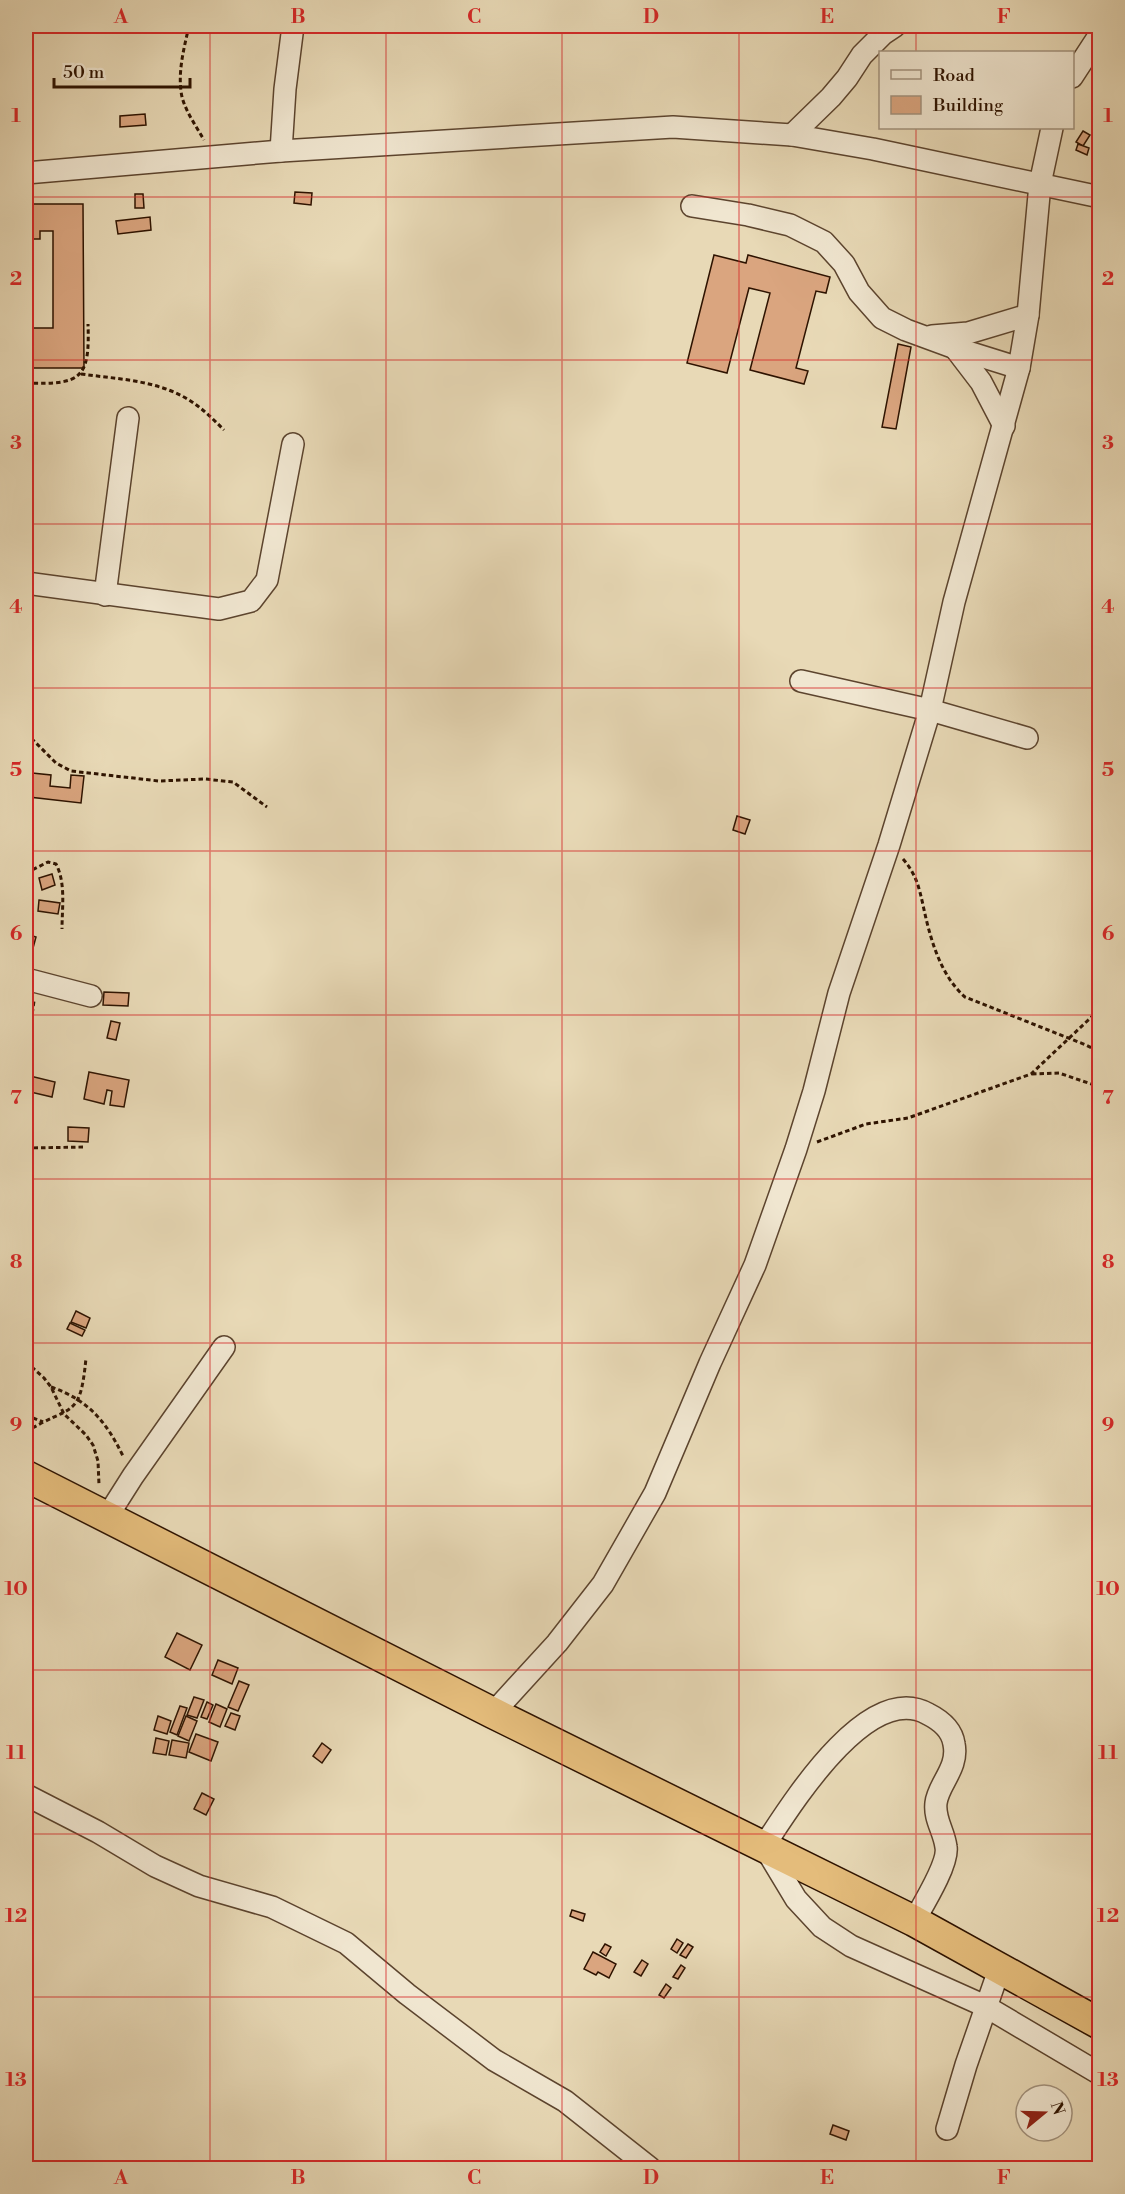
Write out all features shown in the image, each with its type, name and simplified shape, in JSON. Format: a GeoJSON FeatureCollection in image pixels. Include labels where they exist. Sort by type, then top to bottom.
{"type":"FeatureCollection","features":[{"type":"Feature","properties":{"kind":"highway"},"geometry":{"type":"LineString","coordinates":[[26,1476],[493,1713],[914,1921],[1100,2024]]}},
{"type":"Feature","properties":{"kind":"street"},"geometry":{"type":"LineString","coordinates":[[281,151],[285,89],[293,26]]}},
{"type":"Feature","properties":{"kind":"street"},"geometry":{"type":"LineString","coordinates":[[792,135],[831,97],[862,55],[883,34],[895,26]]}},
{"type":"Feature","properties":{"kind":"street"},"geometry":{"type":"LineString","coordinates":[[1074,74],[1100,34]]}},
{"type":"Feature","properties":{"kind":"street"},"geometry":{"type":"LineString","coordinates":[[26,173],[281,151],[673,127],[792,135],[873,149],[1100,197]]}},
{"type":"Feature","properties":{"kind":"street"},"geometry":{"type":"LineString","coordinates":[[493,1713],[557,1643],[603,1584],[655,1493],[710,1363],[755,1265],[796,1149],[839,993],[889,845],[930,710],[954,602],[1019,368],[1028,315],[1040,184],[1052,129]]}},
{"type":"Feature","properties":{"kind":"street"},"geometry":{"type":"LineString","coordinates":[[692,206],[748,215],[790,225],[824,242],[844,264],[859,292],[882,318],[924,337],[1019,368]]}},
{"type":"Feature","properties":{"kind":"street"},"geometry":{"type":"LineString","coordinates":[[924,337],[968,333],[1028,315]]}},
{"type":"Feature","properties":{"kind":"street"},"geometry":{"type":"LineString","coordinates":[[955,348],[981,382],[1004,426]]}},
{"type":"Feature","properties":{"kind":"street"},"geometry":{"type":"LineString","coordinates":[[105,595],[128,418]]}},
{"type":"Feature","properties":{"kind":"street"},"geometry":{"type":"LineString","coordinates":[[26,583],[219,609],[251,601],[267,580],[293,444]]}},
{"type":"Feature","properties":{"kind":"street"},"geometry":{"type":"LineString","coordinates":[[801,681],[930,710],[1027,738]]}},
{"type":"Feature","properties":{"kind":"street"},"geometry":{"type":"LineString","coordinates":[[31,980],[91,996]]}},
{"type":"Feature","properties":{"kind":"street"},"geometry":{"type":"LineString","coordinates":[[101,1514],[133,1476],[224,1347]]}},
{"type":"Feature","properties":{"kind":"street"},"geometry":{"type":"LineString","coordinates":[[914,1921],[938,1877],[947,1851],[944,1834],[936,1817],[936,1801],[953,1764],[954,1743],[945,1725],[926,1712],[903,1708],[880,1714],[855,1731],[822,1766],[764,1846],[796,1899],[822,1927],[851,1946],[985,2007],[1100,2074]]}},
{"type":"Feature","properties":{"kind":"street"},"geometry":{"type":"LineString","coordinates":[[26,1795],[98,1832],[155,1866],[198,1886],[272,1906],[346,1943],[407,1994],[494,2060],[565,2101],[650,2169]]}},
{"type":"Feature","properties":{"kind":"street"},"geometry":{"type":"LineString","coordinates":[[947,2129],[985,2007],[1000,1967]]}},
{"type":"Feature","properties":{"kind":"path"},"geometry":{"type":"LineString","coordinates":[[189,26],[183,54],[182,96],[191,118],[214,157]]}},
{"type":"Feature","properties":{"kind":"path"},"geometry":{"type":"LineString","coordinates":[[26,383],[55,383],[81,374],[86,366],[89,352],[88,324]]}},
{"type":"Feature","properties":{"kind":"path"},"geometry":{"type":"LineString","coordinates":[[81,374],[140,382],[166,389],[189,399],[224,430]]}},
{"type":"Feature","properties":{"kind":"path"},"geometry":{"type":"LineString","coordinates":[[26,733],[56,763],[71,771],[159,781],[205,779],[233,782],[267,807]]}},
{"type":"Feature","properties":{"kind":"path"},"geometry":{"type":"LineString","coordinates":[[889,845],[911,868],[919,885],[937,955],[954,987],[965,997],[1100,1052]]}},
{"type":"Feature","properties":{"kind":"path"},"geometry":{"type":"LineString","coordinates":[[26,873],[48,862],[56,864],[61,873],[62,929]]}},
{"type":"Feature","properties":{"kind":"path"},"geometry":{"type":"LineString","coordinates":[[26,1058],[31,980]]}},
{"type":"Feature","properties":{"kind":"path"},"geometry":{"type":"LineString","coordinates":[[1030,1074],[1100,1009]]}},
{"type":"Feature","properties":{"kind":"path"},"geometry":{"type":"LineString","coordinates":[[796,1149],[866,1124],[908,1118],[1030,1074],[1059,1073],[1100,1087]]}},
{"type":"Feature","properties":{"kind":"path"},"geometry":{"type":"LineString","coordinates":[[26,1148],[86,1147]]}},
{"type":"Feature","properties":{"kind":"path"},"geometry":{"type":"LineString","coordinates":[[26,1432],[72,1408],[83,1388],[86,1358]]}},
{"type":"Feature","properties":{"kind":"path"},"geometry":{"type":"LineString","coordinates":[[26,1362],[44,1378],[64,1414],[93,1445],[98,1461],[101,1514]]}},
{"type":"Feature","properties":{"kind":"path"},"geometry":{"type":"LineString","coordinates":[[51,1387],[79,1399],[93,1410],[106,1426],[133,1476]]}},
{"type":"Feature","properties":{"kind":"path"},"geometry":{"type":"LineString","coordinates":[[26,1415],[44,1422]]}},
{"type":"Feature","properties":{"kind":"building"},"geometry":{"type":"Polygon","coordinates":[[[138,26],[156,26],[156,30],[137,29],[138,26]]]}},
{"type":"Feature","properties":{"kind":"building"},"geometry":{"type":"Polygon","coordinates":[[[145,114],[146,125],[120,127],[120,116],[145,114]]]}},
{"type":"Feature","properties":{"kind":"building"},"geometry":{"type":"Polygon","coordinates":[[[1083,131],[1090,135],[1083,146],[1076,142],[1083,131]]]}},
{"type":"Feature","properties":{"kind":"building"},"geometry":{"type":"Polygon","coordinates":[[[1078,144],[1089,148],[1087,155],[1076,150],[1078,144]]]}},
{"type":"Feature","properties":{"kind":"building"},"geometry":{"type":"Polygon","coordinates":[[[295,192],[312,193],[311,205],[294,203],[295,192]]]}},
{"type":"Feature","properties":{"kind":"building"},"geometry":{"type":"Polygon","coordinates":[[[135,194],[143,194],[144,208],[135,208],[135,194]]]}},
{"type":"Feature","properties":{"kind":"building"},"geometry":{"type":"Polygon","coordinates":[[[26,204],[83,204],[84,368],[26,368],[26,328],[53,328],[53,231],[40,231],[40,239],[26,239],[26,204]]]}},
{"type":"Feature","properties":{"kind":"building"},"geometry":{"type":"Polygon","coordinates":[[[150,217],[151,230],[118,234],[116,221],[150,217]]]}},
{"type":"Feature","properties":{"kind":"building"},"geometry":{"type":"Polygon","coordinates":[[[714,255],[746,263],[748,255],[830,277],[826,293],[816,291],[796,368],[808,371],[804,384],[750,370],[770,293],[749,288],[727,373],[687,363],[714,255]]]}},
{"type":"Feature","properties":{"kind":"building"},"geometry":{"type":"Polygon","coordinates":[[[898,344],[911,347],[896,429],[882,427],[898,344]]]}},
{"type":"Feature","properties":{"kind":"building"},"geometry":{"type":"Polygon","coordinates":[[[32,773],[51,775],[50,786],[70,788],[71,775],[84,776],[81,803],[29,797],[32,773]]]}},
{"type":"Feature","properties":{"kind":"building"},"geometry":{"type":"Polygon","coordinates":[[[737,816],[750,820],[745,834],[733,830],[737,816]]]}},
{"type":"Feature","properties":{"kind":"building"},"geometry":{"type":"Polygon","coordinates":[[[52,874],[55,885],[42,890],[39,878],[52,874]]]}},
{"type":"Feature","properties":{"kind":"building"},"geometry":{"type":"Polygon","coordinates":[[[39,900],[60,903],[58,914],[38,911],[39,900]]]}},
{"type":"Feature","properties":{"kind":"building"},"geometry":{"type":"Polygon","coordinates":[[[26,934],[36,937],[29,963],[26,962],[26,934]]]}},
{"type":"Feature","properties":{"kind":"building"},"geometry":{"type":"Polygon","coordinates":[[[104,992],[129,993],[128,1006],[103,1005],[104,992]]]}},
{"type":"Feature","properties":{"kind":"building"},"geometry":{"type":"Polygon","coordinates":[[[111,1021],[120,1023],[116,1040],[107,1038],[111,1021]]]}},
{"type":"Feature","properties":{"kind":"building"},"geometry":{"type":"Polygon","coordinates":[[[89,1072],[129,1080],[124,1107],[110,1105],[112,1091],[107,1090],[104,1104],[84,1099],[89,1072]]]}},
{"type":"Feature","properties":{"kind":"building"},"geometry":{"type":"Polygon","coordinates":[[[26,1075],[55,1082],[52,1097],[26,1091],[26,1075]]]}},
{"type":"Feature","properties":{"kind":"building"},"geometry":{"type":"Polygon","coordinates":[[[68,1127],[89,1128],[88,1142],[68,1141],[68,1127]]]}},
{"type":"Feature","properties":{"kind":"building"},"geometry":{"type":"Polygon","coordinates":[[[76,1311],[90,1318],[86,1328],[71,1322],[76,1311]]]}},
{"type":"Feature","properties":{"kind":"building"},"geometry":{"type":"Polygon","coordinates":[[[70,1323],[85,1330],[82,1336],[67,1329],[70,1323]]]}},
{"type":"Feature","properties":{"kind":"building"},"geometry":{"type":"Polygon","coordinates":[[[177,1633],[202,1645],[190,1670],[165,1657],[177,1633]]]}},
{"type":"Feature","properties":{"kind":"building"},"geometry":{"type":"Polygon","coordinates":[[[218,1660],[238,1668],[232,1684],[212,1675],[218,1660]]]}},
{"type":"Feature","properties":{"kind":"building"},"geometry":{"type":"Polygon","coordinates":[[[239,1681],[249,1685],[238,1711],[228,1707],[239,1681]]]}},
{"type":"Feature","properties":{"kind":"building"},"geometry":{"type":"Polygon","coordinates":[[[194,1697],[204,1700],[197,1718],[187,1715],[194,1697]]]}},
{"type":"Feature","properties":{"kind":"building"},"geometry":{"type":"Polygon","coordinates":[[[207,1702],[213,1705],[207,1719],[201,1717],[207,1702]]]}},
{"type":"Feature","properties":{"kind":"building"},"geometry":{"type":"Polygon","coordinates":[[[216,1704],[227,1709],[220,1727],[209,1722],[216,1704]]]}},
{"type":"Feature","properties":{"kind":"building"},"geometry":{"type":"Polygon","coordinates":[[[180,1706],[187,1708],[177,1735],[170,1732],[180,1706]]]}},
{"type":"Feature","properties":{"kind":"building"},"geometry":{"type":"Polygon","coordinates":[[[231,1713],[240,1716],[235,1730],[225,1726],[231,1713]]]}},
{"type":"Feature","properties":{"kind":"building"},"geometry":{"type":"Polygon","coordinates":[[[158,1716],[171,1721],[167,1734],[154,1730],[158,1716]]]}},
{"type":"Feature","properties":{"kind":"building"},"geometry":{"type":"Polygon","coordinates":[[[186,1716],[197,1721],[189,1741],[178,1736],[186,1716]]]}},
{"type":"Feature","properties":{"kind":"building"},"geometry":{"type":"Polygon","coordinates":[[[196,1734],[218,1742],[211,1761],[189,1752],[196,1734]]]}},
{"type":"Feature","properties":{"kind":"building"},"geometry":{"type":"Polygon","coordinates":[[[156,1738],[169,1741],[166,1755],[153,1753],[156,1738]]]}},
{"type":"Feature","properties":{"kind":"building"},"geometry":{"type":"Polygon","coordinates":[[[172,1740],[189,1743],[186,1758],[169,1755],[172,1740]]]}},
{"type":"Feature","properties":{"kind":"building"},"geometry":{"type":"Polygon","coordinates":[[[322,1743],[331,1750],[322,1763],[313,1756],[322,1743]]]}},
{"type":"Feature","properties":{"kind":"building"},"geometry":{"type":"Polygon","coordinates":[[[202,1793],[214,1799],[206,1815],[194,1809],[202,1793]]]}},
{"type":"Feature","properties":{"kind":"building"},"geometry":{"type":"Polygon","coordinates":[[[572,1910],[585,1914],[583,1921],[570,1916],[572,1910]]]}},
{"type":"Feature","properties":{"kind":"building"},"geometry":{"type":"Polygon","coordinates":[[[677,1939],[683,1943],[677,1953],[671,1949],[677,1939]]]}},
{"type":"Feature","properties":{"kind":"building"},"geometry":{"type":"Polygon","coordinates":[[[605,1944],[611,1947],[606,1956],[600,1952],[605,1944]]]}},
{"type":"Feature","properties":{"kind":"building"},"geometry":{"type":"Polygon","coordinates":[[[688,1944],[693,1947],[686,1958],[680,1955],[688,1944]]]}},
{"type":"Feature","properties":{"kind":"building"},"geometry":{"type":"Polygon","coordinates":[[[593,1952],[616,1964],[609,1978],[598,1972],[596,1975],[584,1969],[593,1952]]]}},
{"type":"Feature","properties":{"kind":"building"},"geometry":{"type":"Polygon","coordinates":[[[642,1960],[648,1964],[641,1976],[634,1972],[642,1960]]]}},
{"type":"Feature","properties":{"kind":"building"},"geometry":{"type":"Polygon","coordinates":[[[681,1965],[685,1968],[678,1979],[673,1977],[681,1965]]]}},
{"type":"Feature","properties":{"kind":"building"},"geometry":{"type":"Polygon","coordinates":[[[666,1984],[671,1988],[664,1998],[659,1995],[666,1984]]]}},
{"type":"Feature","properties":{"kind":"building"},"geometry":{"type":"Polygon","coordinates":[[[833,2125],[849,2131],[846,2140],[830,2134],[833,2125]]]}}]}
